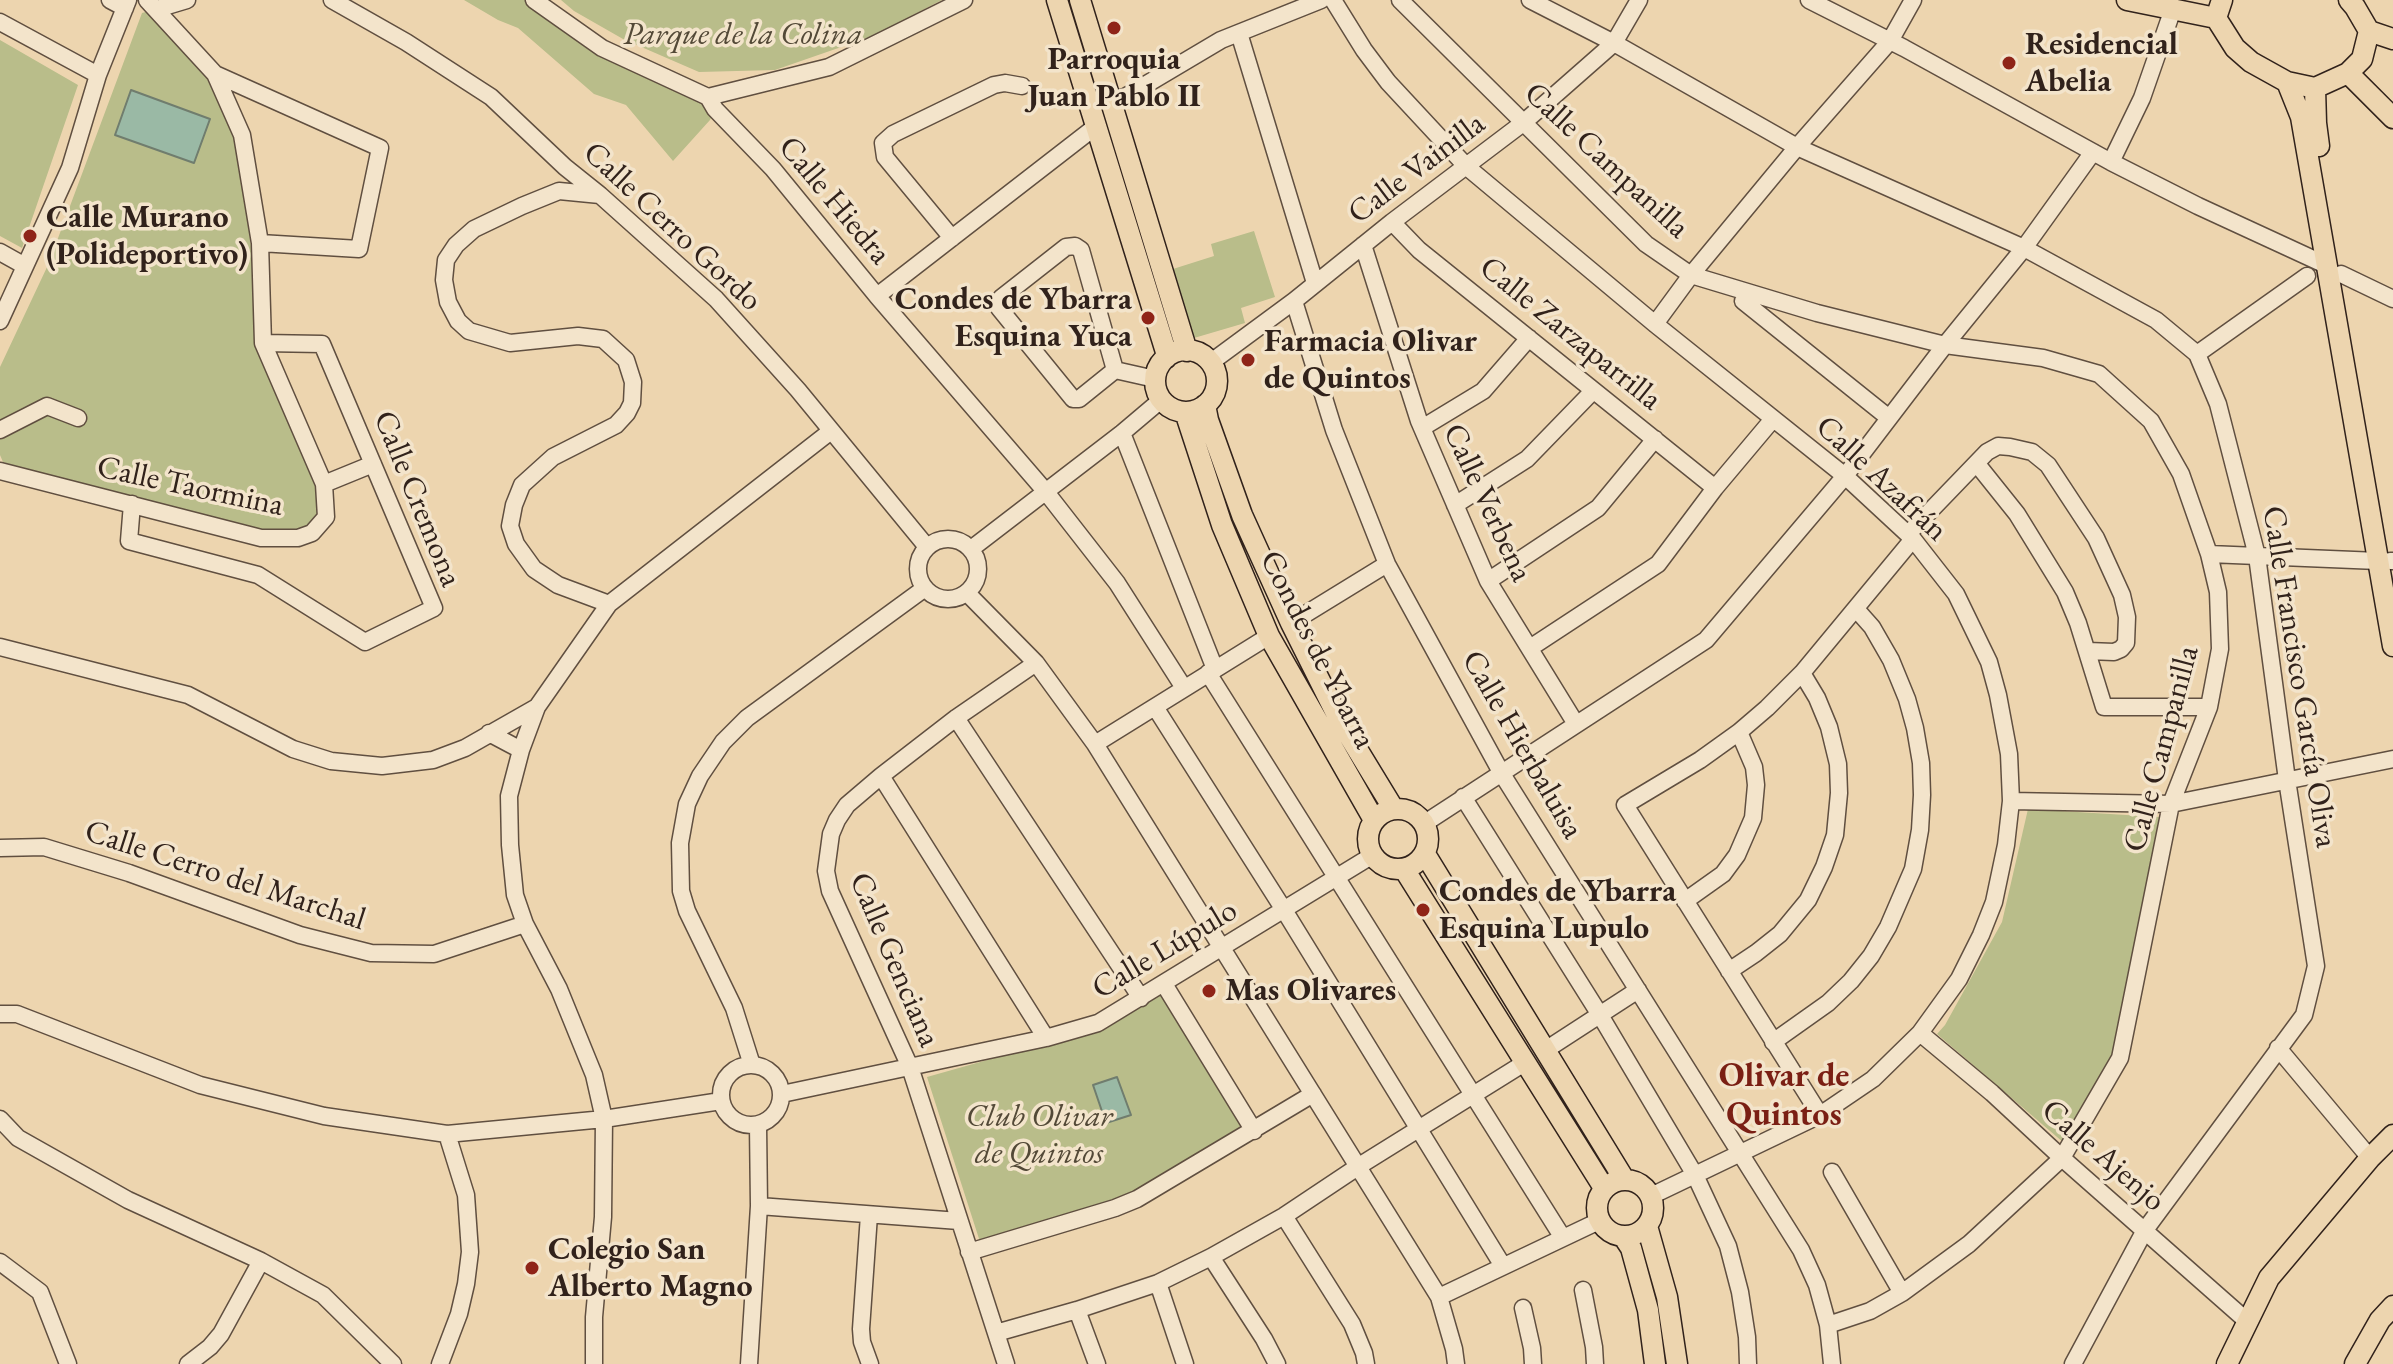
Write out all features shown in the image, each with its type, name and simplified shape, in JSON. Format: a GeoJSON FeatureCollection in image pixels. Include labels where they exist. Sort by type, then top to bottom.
{"type":"FeatureCollection","features":[{"type":"Feature","properties":{"kind":"main road"},"geometry":{"type":"LineString","coordinates":[[1057,0],[1166,358]]}},
{"type":"Feature","properties":{"kind":"main road"},"geometry":{"type":"LineString","coordinates":[[1080,0],[1187,351]]}},
{"type":"Feature","properties":{"kind":"main road"},"geometry":{"type":"LineString","coordinates":[[2127,0],[2173,9],[2219,9],[2235,48],[2251,62],[2287,82],[2315,88],[2348,73],[2362,59],[2369,31]]}},
{"type":"Feature","properties":{"kind":"main road"},"geometry":{"type":"LineString","coordinates":[[2349,0],[2369,31],[2393,39]]}},
{"type":"Feature","properties":{"kind":"main road"},"geometry":{"type":"LineString","coordinates":[[2348,73],[2393,118]]}},
{"type":"Feature","properties":{"kind":"main road"},"geometry":{"type":"LineString","coordinates":[[2287,82],[2301,117],[2334,270],[2389,564],[2393,646]]}},
{"type":"Feature","properties":{"kind":"main road"},"geometry":{"type":"LineString","coordinates":[[2315,88],[2316,123],[2334,270]]}},
{"type":"Feature","properties":{"kind":"main road"},"geometry":{"type":"LineString","coordinates":[[1187,351],[1197,353],[1212,365],[1216,382],[1211,399],[1205,405],[1185,412],[1161,400],[1155,379],[1160,364],[1166,358],[1187,351]]}},
{"type":"Feature","properties":{"kind":"main road","name":"Condes de Ybarra"},"geometry":{"type":"LineString","coordinates":[[1205,405],[1242,515],[1291,623],[1340,721],[1393,808]]}},
{"type":"Feature","properties":{"kind":"main road","name":"Condes de Ybarra"},"geometry":{"type":"LineString","coordinates":[[1185,412],[1222,525],[1269,636],[1374,820]]}},
{"type":"Feature","properties":{"kind":"main road"},"geometry":{"type":"LineString","coordinates":[[1393,808],[1410,810],[1425,823],[1429,837],[1425,854],[1404,869],[1386,867],[1373,855],[1368,837],[1374,820],[1393,808]]}},
{"type":"Feature","properties":{"kind":"main road"},"geometry":{"type":"LineString","coordinates":[[1425,854],[1624,1179]]}},
{"type":"Feature","properties":{"kind":"main road"},"geometry":{"type":"LineString","coordinates":[[1404,869],[1604,1188]]}},
{"type":"Feature","properties":{"kind":"main road"},"geometry":{"type":"LineString","coordinates":[[2227,1364],[2269,1278],[2393,1135]]}},
{"type":"Feature","properties":{"kind":"main road"},"geometry":{"type":"LineString","coordinates":[[1624,1179],[1640,1184],[1651,1196],[1653,1212],[1647,1226],[1632,1236],[1605,1229],[1599,1221],[1596,1204],[1604,1188],[1624,1179]]}},
{"type":"Feature","properties":{"kind":"main road"},"geometry":{"type":"LineString","coordinates":[[1647,1226],[1667,1297],[1677,1364]]}},
{"type":"Feature","properties":{"kind":"main road"},"geometry":{"type":"LineString","coordinates":[[1623,1236],[1631,1248],[1648,1310],[1655,1364]]}},
{"type":"Feature","properties":{"kind":"main road"},"geometry":{"type":"LineString","coordinates":[[2355,1364],[2380,1320],[2393,1306]]}},
{"type":"Feature","properties":{"kind":"street"},"geometry":{"type":"LineString","coordinates":[[152,5],[187,0]]}},
{"type":"Feature","properties":{"kind":"street","name":"Calle Cerro Gordo"},"geometry":{"type":"LineString","coordinates":[[332,0],[406,42],[491,97],[565,167],[716,299],[798,390],[927,547]]}},
{"type":"Feature","properties":{"kind":"street","name":"Calle Hiedra"},"geometry":{"type":"LineString","coordinates":[[534,0],[602,48],[708,97],[715,109],[773,169],[877,296],[1046,492],[1117,583],[1184,688]]}},
{"type":"Feature","properties":{"kind":"street"},"geometry":{"type":"LineString","coordinates":[[708,97],[829,67],[964,0]]}},
{"type":"Feature","properties":{"kind":"street"},"geometry":{"type":"LineString","coordinates":[[1111,101],[1125,97],[1221,40],[1321,0]]}},
{"type":"Feature","properties":{"kind":"street","name":"Calle Azafrán"},"geometry":{"type":"LineString","coordinates":[[1333,0],[1388,82],[1467,167],[1655,324],[1845,476],[1911,536],[1956,594],[1989,662],[2005,724],[2011,801],[2001,874],[1981,935],[1959,979],[1920,1033],[1873,1079],[1820,1115],[1651,1196]]}},
{"type":"Feature","properties":{"kind":"street","name":"Calle Campanilla"},"geometry":{"type":"LineString","coordinates":[[1400,0],[1646,244],[1691,275],[1817,313],[1945,345],[2043,358],[2099,374],[2151,421],[2181,474],[2209,554],[2218,592],[2220,649],[2209,707],[2171,804],[2120,1058],[2062,1158],[1969,1244],[1902,1293],[1870,1311],[1828,1325]]}},
{"type":"Feature","properties":{"kind":"street","name":"Calle Francisco García Oliva"},"geometry":{"type":"LineString","coordinates":[[1530,0],[1614,43],[1797,147],[2024,248],[2156,320],[2197,354],[2218,404],[2257,556],[2316,966],[2304,1015],[2145,1230],[2073,1364]]}},
{"type":"Feature","properties":{"kind":"street","name":"Calle Vainilla"},"geometry":{"type":"LineString","coordinates":[[1212,365],[1214,360],[1523,123],[1614,43],[1639,0]]}},
{"type":"Feature","properties":{"kind":"street"},"geometry":{"type":"LineString","coordinates":[[1809,0],[2111,162],[2393,299]]}},
{"type":"Feature","properties":{"kind":"street"},"geometry":{"type":"LineString","coordinates":[[1655,324],[1691,275],[1797,147],[1890,41],[1913,0]]}},
{"type":"Feature","properties":{"kind":"street"},"geometry":{"type":"LineString","coordinates":[[0,321],[70,168],[121,3]]}},
{"type":"Feature","properties":{"kind":"street","name":"Calle Taormina"},"geometry":{"type":"LineString","coordinates":[[0,471],[261,538],[298,538],[312,533],[326,517],[324,484],[263,343],[260,243],[242,135],[215,74],[152,5]]}},
{"type":"Feature","properties":{"kind":"street"},"geometry":{"type":"LineString","coordinates":[[2111,162],[2142,98],[2173,9]]}},
{"type":"Feature","properties":{"kind":"street"},"geometry":{"type":"LineString","coordinates":[[0,22],[98,75]]}},
{"type":"Feature","properties":{"kind":"street"},"geometry":{"type":"LineString","coordinates":[[1239,33],[1315,283]]}},
{"type":"Feature","properties":{"kind":"street"},"geometry":{"type":"LineString","coordinates":[[215,74],[380,148],[359,249],[260,243]]}},
{"type":"Feature","properties":{"kind":"street"},"geometry":{"type":"LineString","coordinates":[[952,238],[885,157],[883,143],[893,134],[994,85],[1022,86]]}},
{"type":"Feature","properties":{"kind":"street"},"geometry":{"type":"LineString","coordinates":[[877,296],[1095,127]]}},
{"type":"Feature","properties":{"kind":"street"},"geometry":{"type":"LineString","coordinates":[[1425,823],[1706,640],[1845,476],[2024,248],[2093,152]]}},
{"type":"Feature","properties":{"kind":"street"},"geometry":{"type":"LineString","coordinates":[[559,191],[566,177],[565,167]]}},
{"type":"Feature","properties":{"kind":"street"},"geometry":{"type":"LineString","coordinates":[[600,195],[559,191],[474,229],[456,245],[446,260],[444,280],[448,302],[458,321],[469,331],[510,343],[578,336],[603,339],[626,360],[633,382],[632,403],[627,413],[616,425],[553,457],[522,485],[510,526],[516,544],[534,569],[558,585],[609,604]]}},
{"type":"Feature","properties":{"kind":"street","name":"Calle Zarzaparrilla"},"geometry":{"type":"LineString","coordinates":[[1392,222],[1419,250],[1715,488]]}},
{"type":"Feature","properties":{"kind":"street","name":"Calle Verbena"},"geometry":{"type":"LineString","coordinates":[[1363,245],[1422,428],[1488,581],[1576,724]]}},
{"type":"Feature","properties":{"kind":"street"},"geometry":{"type":"LineString","coordinates":[[1075,246],[1081,250],[1115,370],[1079,399],[1073,399],[999,308],[1001,298],[1066,247],[1075,246]]}},
{"type":"Feature","properties":{"kind":"street"},"geometry":{"type":"LineString","coordinates":[[0,252],[25,266]]}},
{"type":"Feature","properties":{"kind":"street"},"geometry":{"type":"LineString","coordinates":[[2197,354],[2307,276]]}},
{"type":"Feature","properties":{"kind":"street","name":"Calle Hierbaluisa"},"geometry":{"type":"LineString","coordinates":[[1294,301],[1334,430],[1387,564],[1502,774],[1801,1250],[1817,1285],[1828,1325],[1832,1364]]}},
{"type":"Feature","properties":{"kind":"street"},"geometry":{"type":"LineString","coordinates":[[1743,301],[1889,418]]}},
{"type":"Feature","properties":{"kind":"street"},"geometry":{"type":"LineString","coordinates":[[1422,428],[1483,391],[1529,338]]}},
{"type":"Feature","properties":{"kind":"street","name":"Calle Cremona"},"geometry":{"type":"LineString","coordinates":[[132,504],[129,541],[258,575],[365,642],[434,608],[322,344],[263,343]]}},
{"type":"Feature","properties":{"kind":"street"},"geometry":{"type":"LineString","coordinates":[[1115,370],[1155,379]]}},
{"type":"Feature","properties":{"kind":"street"},"geometry":{"type":"LineString","coordinates":[[1455,505],[1527,459],[1593,391]]}},
{"type":"Feature","properties":{"kind":"street"},"geometry":{"type":"LineString","coordinates":[[971,549],[1161,400]]}},
{"type":"Feature","properties":{"kind":"street"},"geometry":{"type":"LineString","coordinates":[[0,430],[47,406],[78,418]]}},
{"type":"Feature","properties":{"kind":"street"},"geometry":{"type":"LineString","coordinates":[[1530,648],[1658,564],[1715,488],[1773,419]]}},
{"type":"Feature","properties":{"kind":"street"},"geometry":{"type":"LineString","coordinates":[[594,1364],[594,1317],[603,1217],[604,1119],[594,1075],[559,989],[525,924],[515,895],[509,796],[537,707],[609,604],[831,431]]}},
{"type":"Feature","properties":{"kind":"street"},"geometry":{"type":"LineString","coordinates":[[1122,433],[1212,671],[1563,1238]]}},
{"type":"Feature","properties":{"kind":"street"},"geometry":{"type":"LineString","coordinates":[[1488,581],[1598,508],[1655,439]]}},
{"type":"Feature","properties":{"kind":"street"},"geometry":{"type":"LineString","coordinates":[[1820,1115],[1625,805],[1700,760],[1739,732],[1802,673],[1856,609],[1911,536],[1987,452],[1998,446],[2032,452],[2048,465],[2096,538],[2122,595],[2127,617],[2126,643],[2114,652],[2088,651]]}},
{"type":"Feature","properties":{"kind":"street"},"geometry":{"type":"LineString","coordinates":[[324,484],[373,464]]}},
{"type":"Feature","properties":{"kind":"street"},"geometry":{"type":"LineString","coordinates":[[1977,464],[2037,543],[2065,592],[2088,651],[2104,707],[2209,707]]}},
{"type":"Feature","properties":{"kind":"street"},"geometry":{"type":"LineString","coordinates":[[945,539],[955,539],[971,549],[979,567],[974,585],[967,593],[950,599],[940,598],[925,588],[918,572],[927,547],[945,539]]}},
{"type":"Feature","properties":{"kind":"street"},"geometry":{"type":"LineString","coordinates":[[2209,554],[2389,564]]}},
{"type":"Feature","properties":{"kind":"street"},"geometry":{"type":"LineString","coordinates":[[1291,623],[1387,564]]}},
{"type":"Feature","properties":{"kind":"street"},"geometry":{"type":"LineString","coordinates":[[752,1065],[734,1008],[687,911],[681,891],[680,843],[687,804],[700,776],[723,742],[747,718],[925,588]]}},
{"type":"Feature","properties":{"kind":"street"},"geometry":{"type":"LineString","coordinates":[[967,593],[1036,663],[1095,744],[1439,1297],[1456,1364]]}},
{"type":"Feature","properties":{"kind":"street"},"geometry":{"type":"LineString","coordinates":[[1773,1042],[1828,1003],[1851,981],[1888,927],[1913,869],[1922,795],[1915,728],[1891,660],[1872,627],[1856,609]]}},
{"type":"Feature","properties":{"kind":"street"},"geometry":{"type":"LineString","coordinates":[[1095,744],[1269,636]]}},
{"type":"Feature","properties":{"kind":"street"},"geometry":{"type":"LineString","coordinates":[[0,647],[188,695],[293,749],[331,761],[382,766],[433,760],[465,748],[537,707]]}},
{"type":"Feature","properties":{"kind":"street","name":"Calle Genciana"},"geometry":{"type":"LineString","coordinates":[[1006,1364],[910,1067],[830,891],[826,871],[831,834],[847,805],[956,718],[1036,663]]}},
{"type":"Feature","properties":{"kind":"street"},"geometry":{"type":"LineString","coordinates":[[1729,971],[1780,934],[1808,900],[1835,835],[1838,764],[1829,727],[1802,673]]}},
{"type":"Feature","properties":{"kind":"street"},"geometry":{"type":"LineString","coordinates":[[1155,707],[1503,1266]]}},
{"type":"Feature","properties":{"kind":"street"},"geometry":{"type":"LineString","coordinates":[[956,718],[1141,998]]}},
{"type":"Feature","properties":{"kind":"street"},"geometry":{"type":"LineString","coordinates":[[1685,901],[1723,874],[1737,855],[1753,818],[1754,767],[1739,732]]}},
{"type":"Feature","properties":{"kind":"street"},"geometry":{"type":"LineString","coordinates":[[489,733],[521,750]]}},
{"type":"Feature","properties":{"kind":"street"},"geometry":{"type":"LineString","coordinates":[[2011,801],[2171,804],[2393,759]]}},
{"type":"Feature","properties":{"kind":"street"},"geometry":{"type":"LineString","coordinates":[[881,776],[1046,1038]]}},
{"type":"Feature","properties":{"kind":"street"},"geometry":{"type":"LineString","coordinates":[[1463,797],[1600,1015],[1695,1175],[1728,1246],[1740,1292],[1748,1364]]}},
{"type":"Feature","properties":{"kind":"street","name":"Calle Cerro del Marchal"},"geometry":{"type":"LineString","coordinates":[[0,848],[44,847],[129,873],[300,935],[371,953],[434,954],[525,924]]}},
{"type":"Feature","properties":{"kind":"street","name":"Calle Lúpulo"},"geometry":{"type":"LineString","coordinates":[[782,1094],[1046,1038],[1107,1020],[1373,855]]}},
{"type":"Feature","properties":{"kind":"street"},"geometry":{"type":"LineString","coordinates":[[1164,984],[1254,1131]]}},
{"type":"Feature","properties":{"kind":"street"},"geometry":{"type":"LineString","coordinates":[[1544,1051],[1638,990]]}},
{"type":"Feature","properties":{"kind":"street"},"geometry":{"type":"LineString","coordinates":[[0,1014],[17,1014],[200,1085],[324,1116],[447,1134],[604,1119],[721,1101]]}},
{"type":"Feature","properties":{"kind":"street","name":"Calle Ajenjo"},"geometry":{"type":"LineString","coordinates":[[1920,1033],[1992,1093],[2248,1322]]}},
{"type":"Feature","properties":{"kind":"street"},"geometry":{"type":"LineString","coordinates":[[2278,1048],[2370,1158]]}},
{"type":"Feature","properties":{"kind":"street"},"geometry":{"type":"LineString","coordinates":[[996,1333],[1158,1283],[1211,1257],[1284,1216],[1526,1062]]}},
{"type":"Feature","properties":{"kind":"street"},"geometry":{"type":"LineString","coordinates":[[752,1065],[761,1066],[776,1077],[782,1094],[778,1110],[758,1125],[739,1123],[731,1118],[721,1101],[723,1083],[728,1075],[735,1069],[752,1065]]}},
{"type":"Feature","properties":{"kind":"street"},"geometry":{"type":"LineString","coordinates":[[969,1252],[1115,1208],[1153,1191],[1313,1094]]}},
{"type":"Feature","properties":{"kind":"street"},"geometry":{"type":"LineString","coordinates":[[0,1119],[18,1138],[128,1200],[261,1261],[323,1295],[393,1364]]}},
{"type":"Feature","properties":{"kind":"street"},"geometry":{"type":"LineString","coordinates":[[749,1364],[759,1206],[758,1125]]}},
{"type":"Feature","properties":{"kind":"street"},"geometry":{"type":"LineString","coordinates":[[440,1364],[459,1314],[470,1252],[466,1195],[447,1134]]}},
{"type":"Feature","properties":{"kind":"street"},"geometry":{"type":"LineString","coordinates":[[1832,1172],[1902,1293]]}},
{"type":"Feature","properties":{"kind":"street"},"geometry":{"type":"LineString","coordinates":[[759,1206],[959,1221]]}},
{"type":"Feature","properties":{"kind":"street"},"geometry":{"type":"LineString","coordinates":[[869,1215],[861,1329],[870,1364]]}},
{"type":"Feature","properties":{"kind":"street"},"geometry":{"type":"LineString","coordinates":[[1284,1216],[1352,1324],[1366,1364]]}},
{"type":"Feature","properties":{"kind":"street"},"geometry":{"type":"LineString","coordinates":[[1439,1297],[1599,1221]]}},
{"type":"Feature","properties":{"kind":"street"},"geometry":{"type":"LineString","coordinates":[[1211,1257],[1277,1364]]}},
{"type":"Feature","properties":{"kind":"street"},"geometry":{"type":"LineString","coordinates":[[188,1364],[221,1334],[261,1261]]}},
{"type":"Feature","properties":{"kind":"street"},"geometry":{"type":"LineString","coordinates":[[0,1262],[40,1292],[68,1364]]}},
{"type":"Feature","properties":{"kind":"street"},"geometry":{"type":"LineString","coordinates":[[1158,1283],[1185,1364]]}},
{"type":"Feature","properties":{"kind":"street"},"geometry":{"type":"LineString","coordinates":[[1583,1290],[1595,1364]]}},
{"type":"Feature","properties":{"kind":"street"},"geometry":{"type":"LineString","coordinates":[[1523,1308],[1533,1364]]}},
{"type":"Feature","properties":{"kind":"street"},"geometry":{"type":"LineString","coordinates":[[1077,1310],[1097,1364]]}},
{"type":"Feature","properties":{"kind":"green space"},"geometry":{"type":"Polygon","coordinates":[[[464,0],[534,0],[715,109],[710,120],[673,161],[626,105],[594,94],[518,28],[464,0]]]}},
{"type":"Feature","properties":{"kind":"green space","name":"Parque de la Colina"},"geometry":{"type":"Polygon","coordinates":[[[561,0],[942,0],[873,36],[775,70],[699,72],[623,39],[561,0]]]}},
{"type":"Feature","properties":{"kind":"green space"},"geometry":{"type":"Polygon","coordinates":[[[149,11],[210,79],[237,135],[263,343],[324,484],[312,533],[298,538],[132,504],[3,462],[0,455],[0,367],[48,265],[142,13],[149,11]]]}},
{"type":"Feature","properties":{"kind":"green space"},"geometry":{"type":"Polygon","coordinates":[[[0,40],[78,85],[22,248],[0,236],[0,40]]]}},
{"type":"Feature","properties":{"kind":"green space"},"geometry":{"type":"Polygon","coordinates":[[[1254,231],[1275,297],[1241,308],[1245,323],[1194,338],[1173,269],[1214,256],[1211,244],[1254,231]]]}},
{"type":"Feature","properties":{"kind":"green space"},"geometry":{"type":"Polygon","coordinates":[[[2028,809],[2159,817],[2114,1055],[2064,1143],[1937,1034],[1945,1025],[2002,922],[2028,809]]]}},
{"type":"Feature","properties":{"kind":"green space","name":"Club Olivar de Quintos"},"geometry":{"type":"Polygon","coordinates":[[[1163,991],[1247,1128],[1136,1194],[981,1245],[927,1077],[1108,1026],[1163,991]]]}},
{"type":"Feature","properties":{"kind":"shaded area"},"geometry":{"type":"Polygon","coordinates":[[[131,90],[210,119],[194,163],[115,135],[131,90]]]}},
{"type":"Feature","properties":{"kind":"shaded area"},"geometry":{"type":"Polygon","coordinates":[[[1117,1077],[1131,1115],[1106,1123],[1093,1085],[1117,1077]]]}},
{"type":"Feature","properties":{"kind":"place","name":"Parroquia Juan Pablo II"},"geometry":{"type":"Point","coordinates":[1114,28]}},
{"type":"Feature","properties":{"kind":"place","name":"Residencial Abelia"},"geometry":{"type":"Point","coordinates":[2009,63]}},
{"type":"Feature","properties":{"kind":"place","name":"Calle Murano (Polideportivo)"},"geometry":{"type":"Point","coordinates":[30,236]}},
{"type":"Feature","properties":{"kind":"place","name":"Condes de Ybarra Esquina Yuca"},"geometry":{"type":"Point","coordinates":[1148,318]}},
{"type":"Feature","properties":{"kind":"place","name":"Farmacia Olivar de Quintos"},"geometry":{"type":"Point","coordinates":[1248,360]}},
{"type":"Feature","properties":{"kind":"place","name":"Condes de Ybarra Esquina Lupulo"},"geometry":{"type":"Point","coordinates":[1423,910]}},
{"type":"Feature","properties":{"kind":"place","name":"Mas Olivares"},"geometry":{"type":"Point","coordinates":[1209,991]}},
{"type":"Feature","properties":{"kind":"place","name":"Colegio San Alberto Magno"},"geometry":{"type":"Point","coordinates":[532,1268]}},
{"type":"Feature","properties":{"kind":"district","name":"Olivar de Quintos"},"geometry":{"type":"Point","coordinates":[1784,1096]}}]}
